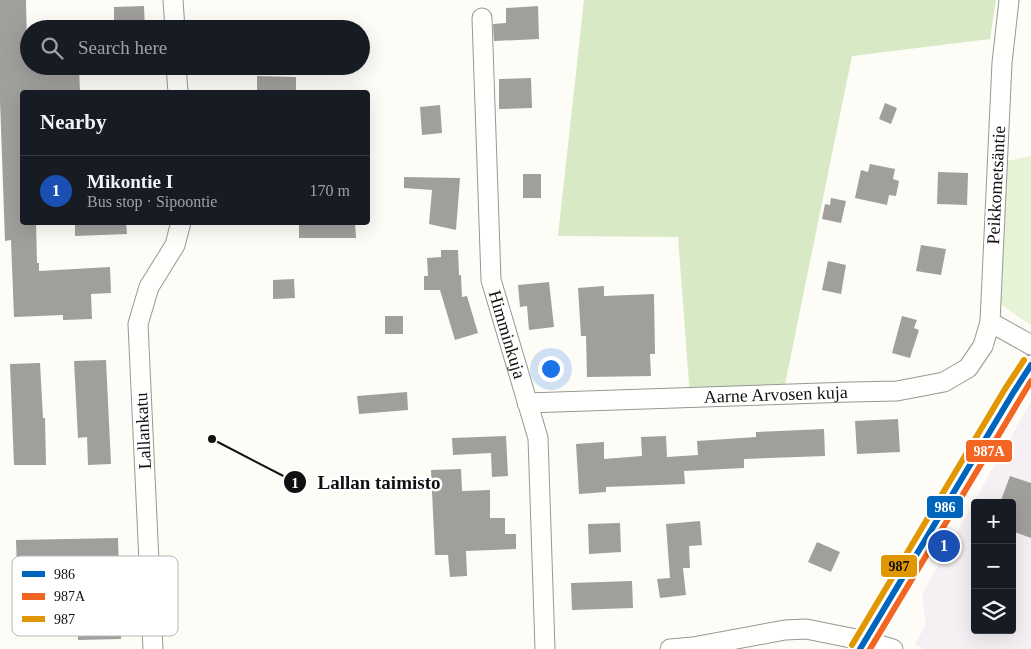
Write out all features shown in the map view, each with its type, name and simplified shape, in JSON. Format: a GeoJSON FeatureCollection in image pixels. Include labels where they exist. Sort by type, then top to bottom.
{"type":"FeatureCollection","features":[{"type":"Feature","properties":{"kind":"street"},"geometry":{"type":"LineString","coordinates":[[173,0],[174,20]]}},
{"type":"Feature","properties":{"kind":"street","name":"Peikkometsäntie"},"geometry":{"type":"LineString","coordinates":[[990,322],[1002,64],[1008,0]]}},
{"type":"Feature","properties":{"kind":"street","name":"Himminkuja"},"geometry":{"type":"LineString","coordinates":[[482,18],[491,280],[538,438],[545,649]]}},
{"type":"Feature","properties":{"kind":"street"},"geometry":{"type":"LineString","coordinates":[[177,75],[178,90]]}},
{"type":"Feature","properties":{"kind":"street","name":"Lallankatu"},"geometry":{"type":"LineString","coordinates":[[149,556],[138,324],[149,287],[175,245],[180,225]]}},
{"type":"Feature","properties":{"kind":"street"},"geometry":{"type":"LineString","coordinates":[[990,322],[1031,345]]}},
{"type":"Feature","properties":{"kind":"street","name":"Aarne Arvosen kuja"},"geometry":{"type":"LineString","coordinates":[[527,403],[897,391],[944,382],[968,368],[983,346],[990,322]]}},
{"type":"Feature","properties":{"kind":"street"},"geometry":{"type":"LineString","coordinates":[[863,645],[1031,365]]}},
{"type":"Feature","properties":{"kind":"street"},"geometry":{"type":"LineString","coordinates":[[670,649],[693,647],[785,630],[806,629],[863,645],[893,649]]}},
{"type":"Feature","properties":{"kind":"street","name":"Lallankatu"},"geometry":{"type":"LineString","coordinates":[[152,636],[153,649]]}},
{"type":"Feature","properties":{"kind":"shaded area"},"geometry":{"type":"Polygon","coordinates":[[[1031,401],[1031,649],[925,649],[915,645],[926,624],[922,594],[971,507],[971,634],[1016,634],[1016,499],[976,499],[1031,401]]]}},
{"type":"Feature","properties":{"kind":"green space"},"geometry":{"type":"Polygon","coordinates":[[[584,0],[996,0],[990,39],[852,56],[783,394],[690,397],[678,237],[558,236],[584,0]]]}},
{"type":"Feature","properties":{"kind":"green space"},"geometry":{"type":"Polygon","coordinates":[[[1031,156],[1031,325],[991,298],[997,163],[1031,156]]]}},
{"type":"Feature","properties":{"kind":"building"},"geometry":{"type":"Polygon","coordinates":[[[0,0],[26,0],[26,20],[20,20],[20,75],[79,75],[80,90],[20,90],[20,225],[36,225],[39,271],[110,267],[111,293],[91,294],[92,319],[63,320],[63,315],[14,317],[11,240],[5,241],[0,101],[0,0]]]}},
{"type":"Feature","properties":{"kind":"building"},"geometry":{"type":"Polygon","coordinates":[[[144,6],[145,20],[114,20],[114,7],[144,6]]]}},
{"type":"Feature","properties":{"kind":"building"},"geometry":{"type":"Polygon","coordinates":[[[538,6],[539,39],[494,41],[493,24],[506,23],[506,8],[538,6]]]}},
{"type":"Feature","properties":{"kind":"building"},"geometry":{"type":"Polygon","coordinates":[[[257,76],[296,77],[296,90],[257,90],[257,76]]]}},
{"type":"Feature","properties":{"kind":"building"},"geometry":{"type":"Polygon","coordinates":[[[531,78],[532,108],[499,109],[499,79],[531,78]]]}},
{"type":"Feature","properties":{"kind":"building"},"geometry":{"type":"Polygon","coordinates":[[[885,103],[897,108],[891,124],[879,119],[885,103]]]}},
{"type":"Feature","properties":{"kind":"building"},"geometry":{"type":"Polygon","coordinates":[[[440,105],[442,133],[422,135],[420,107],[440,105]]]}},
{"type":"Feature","properties":{"kind":"building"},"geometry":{"type":"Polygon","coordinates":[[[870,164],[895,169],[893,179],[899,181],[896,196],[889,195],[887,205],[855,198],[861,170],[868,172],[870,164]]]}},
{"type":"Feature","properties":{"kind":"building"},"geometry":{"type":"Polygon","coordinates":[[[938,172],[968,173],[967,205],[937,204],[938,172]]]}},
{"type":"Feature","properties":{"kind":"building"},"geometry":{"type":"Polygon","coordinates":[[[523,174],[541,174],[541,198],[523,198],[523,174]]]}},
{"type":"Feature","properties":{"kind":"building"},"geometry":{"type":"Polygon","coordinates":[[[404,177],[460,178],[456,230],[429,224],[432,190],[404,188],[404,177]]]}},
{"type":"Feature","properties":{"kind":"building"},"geometry":{"type":"Polygon","coordinates":[[[831,198],[846,201],[841,223],[822,219],[825,204],[830,205],[831,198]]]}},
{"type":"Feature","properties":{"kind":"building"},"geometry":{"type":"Polygon","coordinates":[[[75,225],[126,225],[127,234],[75,236],[75,225]]]}},
{"type":"Feature","properties":{"kind":"building"},"geometry":{"type":"Polygon","coordinates":[[[299,225],[355,225],[356,238],[299,238],[299,225]]]}},
{"type":"Feature","properties":{"kind":"building"},"geometry":{"type":"Polygon","coordinates":[[[921,245],[946,249],[941,275],[916,271],[921,245]]]}},
{"type":"Feature","properties":{"kind":"building"},"geometry":{"type":"Polygon","coordinates":[[[441,250],[458,250],[462,297],[467,296],[478,333],[455,340],[440,290],[424,290],[424,276],[428,276],[427,258],[441,257],[441,250]]]}},
{"type":"Feature","properties":{"kind":"building"},"geometry":{"type":"Polygon","coordinates":[[[828,261],[846,265],[841,294],[822,290],[828,261]]]}},
{"type":"Feature","properties":{"kind":"building"},"geometry":{"type":"Polygon","coordinates":[[[294,279],[295,298],[273,299],[273,280],[294,279]]]}},
{"type":"Feature","properties":{"kind":"building"},"geometry":{"type":"Polygon","coordinates":[[[549,282],[554,327],[529,330],[527,306],[520,307],[518,285],[549,282]]]}},
{"type":"Feature","properties":{"kind":"building"},"geometry":{"type":"Polygon","coordinates":[[[604,286],[604,296],[654,294],[655,354],[650,354],[651,376],[587,377],[586,336],[581,336],[578,288],[604,286]]]}},
{"type":"Feature","properties":{"kind":"building"},"geometry":{"type":"Polygon","coordinates":[[[385,316],[403,316],[403,334],[385,334],[385,316]]]}},
{"type":"Feature","properties":{"kind":"building"},"geometry":{"type":"Polygon","coordinates":[[[902,316],[917,320],[914,328],[919,330],[910,358],[892,353],[902,316]]]}},
{"type":"Feature","properties":{"kind":"building"},"geometry":{"type":"Polygon","coordinates":[[[106,360],[111,464],[88,465],[87,437],[78,438],[74,361],[106,360]]]}},
{"type":"Feature","properties":{"kind":"building"},"geometry":{"type":"Polygon","coordinates":[[[40,363],[43,418],[45,418],[46,465],[14,465],[10,364],[40,363]]]}},
{"type":"Feature","properties":{"kind":"building"},"geometry":{"type":"Polygon","coordinates":[[[407,392],[408,410],[359,414],[357,396],[407,392]]]}},
{"type":"Feature","properties":{"kind":"building"},"geometry":{"type":"Polygon","coordinates":[[[898,419],[900,452],[857,454],[855,421],[898,419]]]}},
{"type":"Feature","properties":{"kind":"building"},"geometry":{"type":"Polygon","coordinates":[[[824,429],[825,456],[744,459],[744,468],[684,471],[685,484],[606,487],[606,492],[579,494],[576,444],[604,442],[604,459],[642,456],[641,437],[666,436],[667,457],[698,455],[697,441],[756,437],[756,432],[824,429]]]}},
{"type":"Feature","properties":{"kind":"building"},"geometry":{"type":"Polygon","coordinates":[[[506,436],[508,476],[492,477],[491,453],[453,455],[452,438],[506,436]]]}},
{"type":"Feature","properties":{"kind":"building"},"geometry":{"type":"Polygon","coordinates":[[[461,469],[462,491],[490,490],[490,518],[505,518],[505,534],[516,534],[516,549],[466,551],[467,576],[450,577],[448,555],[435,555],[431,470],[461,469]]]}},
{"type":"Feature","properties":{"kind":"building"},"geometry":{"type":"Polygon","coordinates":[[[1010,476],[1031,483],[1031,538],[1016,532],[1016,499],[1001,499],[1010,476]]]}},
{"type":"Feature","properties":{"kind":"building"},"geometry":{"type":"Polygon","coordinates":[[[700,521],[702,545],[689,546],[690,568],[683,568],[686,595],[660,598],[657,579],[670,578],[666,524],[700,521]]]}},
{"type":"Feature","properties":{"kind":"building"},"geometry":{"type":"Polygon","coordinates":[[[620,523],[621,552],[589,554],[588,524],[620,523]]]}},
{"type":"Feature","properties":{"kind":"building"},"geometry":{"type":"Polygon","coordinates":[[[118,538],[119,556],[17,556],[16,540],[118,538]]]}},
{"type":"Feature","properties":{"kind":"building"},"geometry":{"type":"Polygon","coordinates":[[[817,542],[840,552],[831,572],[808,562],[817,542]]]}},
{"type":"Feature","properties":{"kind":"building"},"geometry":{"type":"Polygon","coordinates":[[[632,581],[633,608],[572,610],[571,583],[632,581]]]}},
{"type":"Feature","properties":{"kind":"building"},"geometry":{"type":"Polygon","coordinates":[[[78,636],[121,636],[121,639],[78,640],[78,636]]]}},
{"type":"Feature","properties":{"kind":"transit line","name":"987"},"geometry":{"type":"LineString","coordinates":[[852,645],[1024,360]]}},
{"type":"Feature","properties":{"kind":"transit line","name":"986"},"geometry":{"type":"LineString","coordinates":[[860,649],[1031,365]]}},
{"type":"Feature","properties":{"kind":"transit line","name":"987A"},"geometry":{"type":"LineString","coordinates":[[870,649],[1031,381]]}},
{"type":"Feature","properties":{"kind":"place","name":"Lallan taimisto"},"geometry":{"type":"Point","coordinates":[212,439]}},
{"type":"Feature","properties":{"kind":"place","name":"Mikontie I"},"geometry":{"type":"Point","coordinates":[944,546]}}]}
